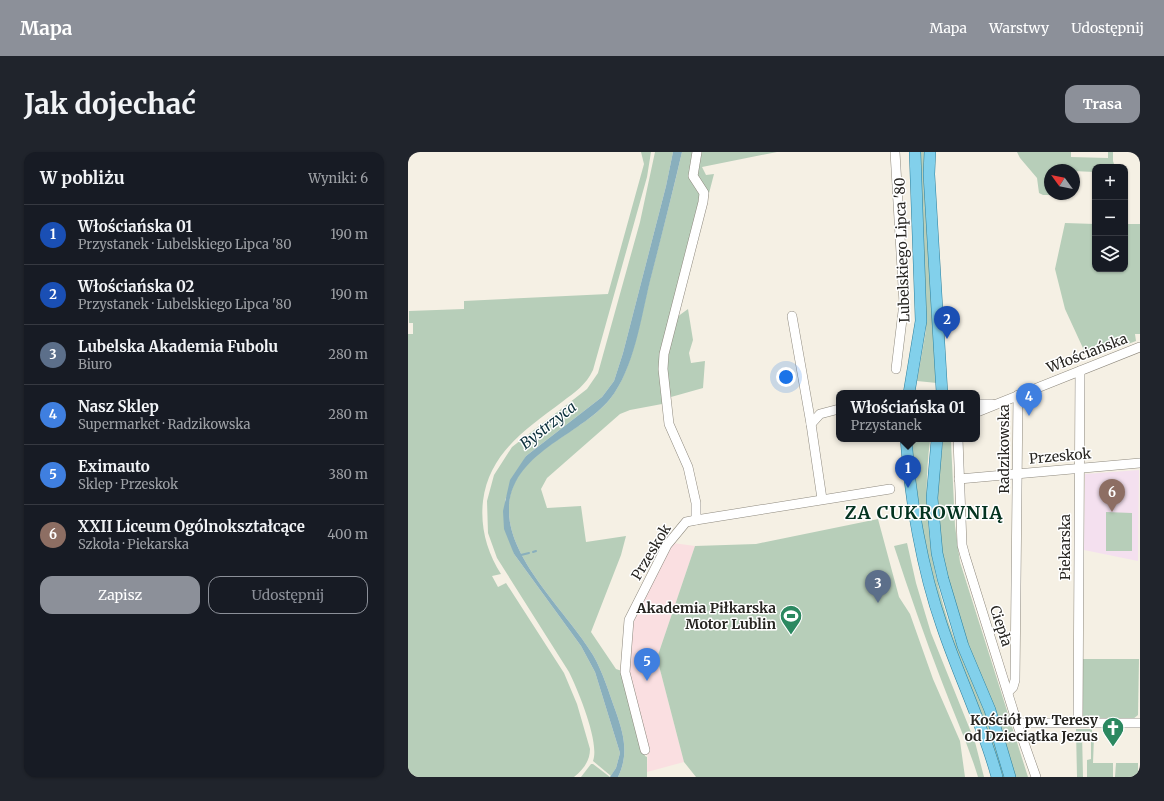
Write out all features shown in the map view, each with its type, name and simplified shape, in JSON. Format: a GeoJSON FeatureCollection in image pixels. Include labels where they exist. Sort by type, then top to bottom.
{"type":"FeatureCollection","features":[{"type":"Feature","properties":{"kind":"main road","name":"Lubelskiego Lipca '80"},"geometry":{"type":"LineString","coordinates":[[910,390],[921,321],[915,152]]}},
{"type":"Feature","properties":{"kind":"main road"},"geometry":{"type":"LineString","coordinates":[[930,152],[930,190],[942,390]]}},
{"type":"Feature","properties":{"kind":"main road"},"geometry":{"type":"LineString","coordinates":[[906,442],[919,537],[932,596],[942,627],[982,729],[997,777]]}},
{"type":"Feature","properties":{"kind":"main road"},"geometry":{"type":"LineString","coordinates":[[936,442],[932,498],[937,553],[943,579],[963,646],[990,710],[1010,777]]}},
{"type":"Feature","properties":{"kind":"street"},"geometry":{"type":"LineString","coordinates":[[696,520],[696,502],[688,467],[669,424],[663,369],[668,332],[704,193],[693,176],[697,152]]}},
{"type":"Feature","properties":{"kind":"street"},"geometry":{"type":"LineString","coordinates":[[896,152],[904,303],[896,369]]}},
{"type":"Feature","properties":{"kind":"street"},"geometry":{"type":"LineString","coordinates":[[792,316],[811,424],[822,499]]}},
{"type":"Feature","properties":{"kind":"street","name":"Włościańska"},"geometry":{"type":"LineString","coordinates":[[980,411],[1140,347]]}},
{"type":"Feature","properties":{"kind":"street","name":"Piekarska"},"geometry":{"type":"LineString","coordinates":[[1078,722],[1080,371]]}},
{"type":"Feature","properties":{"kind":"street","name":"Radzikowska"},"geometry":{"type":"LineString","coordinates":[[1008,692],[1014,686],[1015,680],[1018,395]]}},
{"type":"Feature","properties":{"kind":"street","name":"Włościańska"},"geometry":{"type":"LineString","coordinates":[[980,404],[999,402]]}},
{"type":"Feature","properties":{"kind":"street"},"geometry":{"type":"LineString","coordinates":[[811,424],[820,414],[836,410]]}},
{"type":"Feature","properties":{"kind":"street","name":"Ciepła"},"geometry":{"type":"LineString","coordinates":[[958,442],[958,479],[964,551],[1017,723],[1036,777]]}},
{"type":"Feature","properties":{"kind":"street","name":"Przeskok"},"geometry":{"type":"LineString","coordinates":[[958,479],[1140,463]]}},
{"type":"Feature","properties":{"kind":"street","name":"Przeskok"},"geometry":{"type":"LineString","coordinates":[[645,750],[624,672],[629,620],[667,545],[686,522],[890,488]]}},
{"type":"Feature","properties":{"kind":"street"},"geometry":{"type":"LineString","coordinates":[[1017,723],[1140,723]]}},
{"type":"Feature","properties":{"kind":"shaded area"},"geometry":{"type":"Polygon","coordinates":[[[1139,470],[1138,561],[1084,550],[1085,474],[1139,470]]]}},
{"type":"Feature","properties":{"kind":"shaded area"},"geometry":{"type":"Polygon","coordinates":[[[673,543],[695,546],[657,658],[684,762],[647,772],[648,745],[627,671],[633,619],[673,543]]]}},
{"type":"Feature","properties":{"kind":"green space"},"geometry":{"type":"Polygon","coordinates":[[[641,152],[651,152],[647,177],[593,370],[580,388],[535,422],[511,444],[501,456],[493,469],[487,484],[482,511],[488,548],[501,574],[492,576],[498,587],[506,583],[564,673],[577,704],[590,749],[589,757],[583,768],[574,777],[408,777],[408,334],[413,334],[413,323],[409,323],[409,311],[464,309],[464,301],[608,294],[644,164],[641,152]]]}},
{"type":"Feature","properties":{"kind":"green space"},"geometry":{"type":"Polygon","coordinates":[[[655,152],[673,152],[666,186],[623,353],[614,381],[602,397],[526,456],[505,500],[514,554],[581,646],[595,672],[620,753],[616,768],[611,776],[593,761],[594,753],[591,730],[578,691],[569,672],[497,558],[488,533],[487,501],[494,475],[512,447],[587,389],[598,373],[640,222],[655,152]]]}},
{"type":"Feature","properties":{"kind":"green space"},"geometry":{"type":"Polygon","coordinates":[[[682,152],[777,152],[702,167],[706,175],[714,174],[677,317],[688,309],[693,340],[689,353],[691,363],[705,361],[703,388],[671,397],[662,404],[630,410],[620,414],[547,478],[541,489],[547,508],[581,506],[586,542],[626,536],[621,555],[591,632],[616,669],[625,672],[645,750],[645,756],[647,757],[647,777],[618,777],[624,752],[623,737],[619,720],[603,675],[593,655],[529,568],[519,550],[512,531],[509,512],[511,491],[520,474],[532,460],[547,447],[597,412],[610,399],[625,374],[639,329],[682,152]]]}},
{"type":"Feature","properties":{"kind":"green space"},"geometry":{"type":"Polygon","coordinates":[[[920,152],[925,152],[924,178],[937,383],[917,381],[926,330],[926,297],[919,187],[920,152]]]}},
{"type":"Feature","properties":{"kind":"green space"},"geometry":{"type":"Polygon","coordinates":[[[1017,152],[1071,152],[1071,157],[1108,158],[1108,152],[1113,152],[1114,164],[1092,164],[1092,172],[1080,171],[1080,164],[1044,164],[1043,195],[1039,193],[1037,178],[1020,158],[1017,152]]]}},
{"type":"Feature","properties":{"kind":"green space"},"geometry":{"type":"Polygon","coordinates":[[[1065,223],[1092,224],[1092,272],[1128,272],[1128,224],[1140,224],[1140,334],[1135,334],[1136,341],[1088,359],[1065,309],[1055,269],[1065,223]]]}},
{"type":"Feature","properties":{"kind":"green space"},"geometry":{"type":"Polygon","coordinates":[[[911,442],[930,442],[927,491],[928,516],[930,541],[939,590],[954,638],[987,716],[1005,777],[1002,777],[988,732],[953,644],[932,580],[924,540],[911,442]]]}},
{"type":"Feature","properties":{"kind":"green space"},"geometry":{"type":"Polygon","coordinates":[[[943,442],[951,442],[955,526],[960,562],[1028,777],[1015,777],[1002,732],[973,660],[953,600],[943,559],[940,539],[937,497],[943,442]]]}},
{"type":"Feature","properties":{"kind":"green space"},"geometry":{"type":"Polygon","coordinates":[[[1106,512],[1132,513],[1132,551],[1106,551],[1106,512]]]}},
{"type":"Feature","properties":{"kind":"green space","name":"Akademia Piłkarska Motor Lublin"},"geometry":{"type":"Polygon","coordinates":[[[878,519],[899,597],[910,614],[933,679],[960,741],[965,777],[696,777],[684,762],[657,658],[695,546],[756,544],[878,519]]]}},
{"type":"Feature","properties":{"kind":"green space"},"geometry":{"type":"Polygon","coordinates":[[[907,543],[916,583],[931,633],[973,737],[971,741],[975,742],[984,777],[978,777],[911,598],[894,546],[907,543]]]}},
{"type":"Feature","properties":{"kind":"green space"},"geometry":{"type":"Polygon","coordinates":[[[1083,659],[1139,659],[1138,715],[1133,719],[1082,718],[1083,659]]]}},
{"type":"Feature","properties":{"kind":"green space"},"geometry":{"type":"Polygon","coordinates":[[[1076,729],[1092,729],[1092,737],[1094,737],[1093,763],[1113,763],[1113,777],[1087,777],[1087,760],[1091,759],[1091,732],[1082,732],[1083,777],[1077,777],[1076,729]]]}},
{"type":"Feature","properties":{"kind":"green space"},"geometry":{"type":"Polygon","coordinates":[[[1116,763],[1138,763],[1138,777],[1115,777],[1116,763]]]}},
{"type":"Feature","properties":{"kind":"green space"},"geometry":{"type":"Polygon","coordinates":[[[591,764],[593,764],[610,777],[581,777],[591,764]]]}},
{"type":"Feature","properties":{"kind":"water"},"geometry":{"type":"Polygon","coordinates":[[[673,152],[682,152],[636,343],[625,373],[610,399],[597,412],[532,460],[520,475],[512,492],[509,512],[512,531],[519,550],[529,568],[593,655],[606,683],[619,720],[624,744],[623,760],[618,777],[610,777],[616,768],[620,753],[595,672],[581,646],[514,554],[504,529],[503,511],[510,480],[526,456],[602,397],[614,381],[623,353],[666,186],[673,152]]]}},
{"type":"Feature","properties":{"kind":"waterway"},"geometry":{"type":"LineString","coordinates":[[521,555],[529,553]]}},
{"type":"Feature","properties":{"kind":"place","name":"Włościańska 02"},"geometry":{"type":"Point","coordinates":[947,339]}},
{"type":"Feature","properties":{"kind":"place","name":"Nasz Sklep"},"geometry":{"type":"Point","coordinates":[1029,416]}},
{"type":"Feature","properties":{"kind":"place","name":"Włościańska 01"},"geometry":{"type":"Point","coordinates":[908,488]}},
{"type":"Feature","properties":{"kind":"place","name":"XXII Liceum Ogólnokształcące"},"geometry":{"type":"Point","coordinates":[1112,512]}},
{"type":"Feature","properties":{"kind":"place","name":"Lubelska Akademia Fubolu"},"geometry":{"type":"Point","coordinates":[878,603]}},
{"type":"Feature","properties":{"kind":"place","name":"Akademia Piłkarska Motor Lublin"},"geometry":{"type":"Point","coordinates":[791,636]}},
{"type":"Feature","properties":{"kind":"place","name":"Eximauto"},"geometry":{"type":"Point","coordinates":[647,681]}},
{"type":"Feature","properties":{"kind":"place","name":"Kościół pw. Teresy od Dzieciątka Jezus"},"geometry":{"type":"Point","coordinates":[1113,748]}},
{"type":"Feature","properties":{"kind":"district","name":"ZA CUKROWNIĄ"},"geometry":{"type":"Point","coordinates":[924,512]}},
{"type":"Feature","properties":{"kind":"water label","name":"Bystrzyca"},"geometry":{"type":"Point","coordinates":[548,425]}}]}
